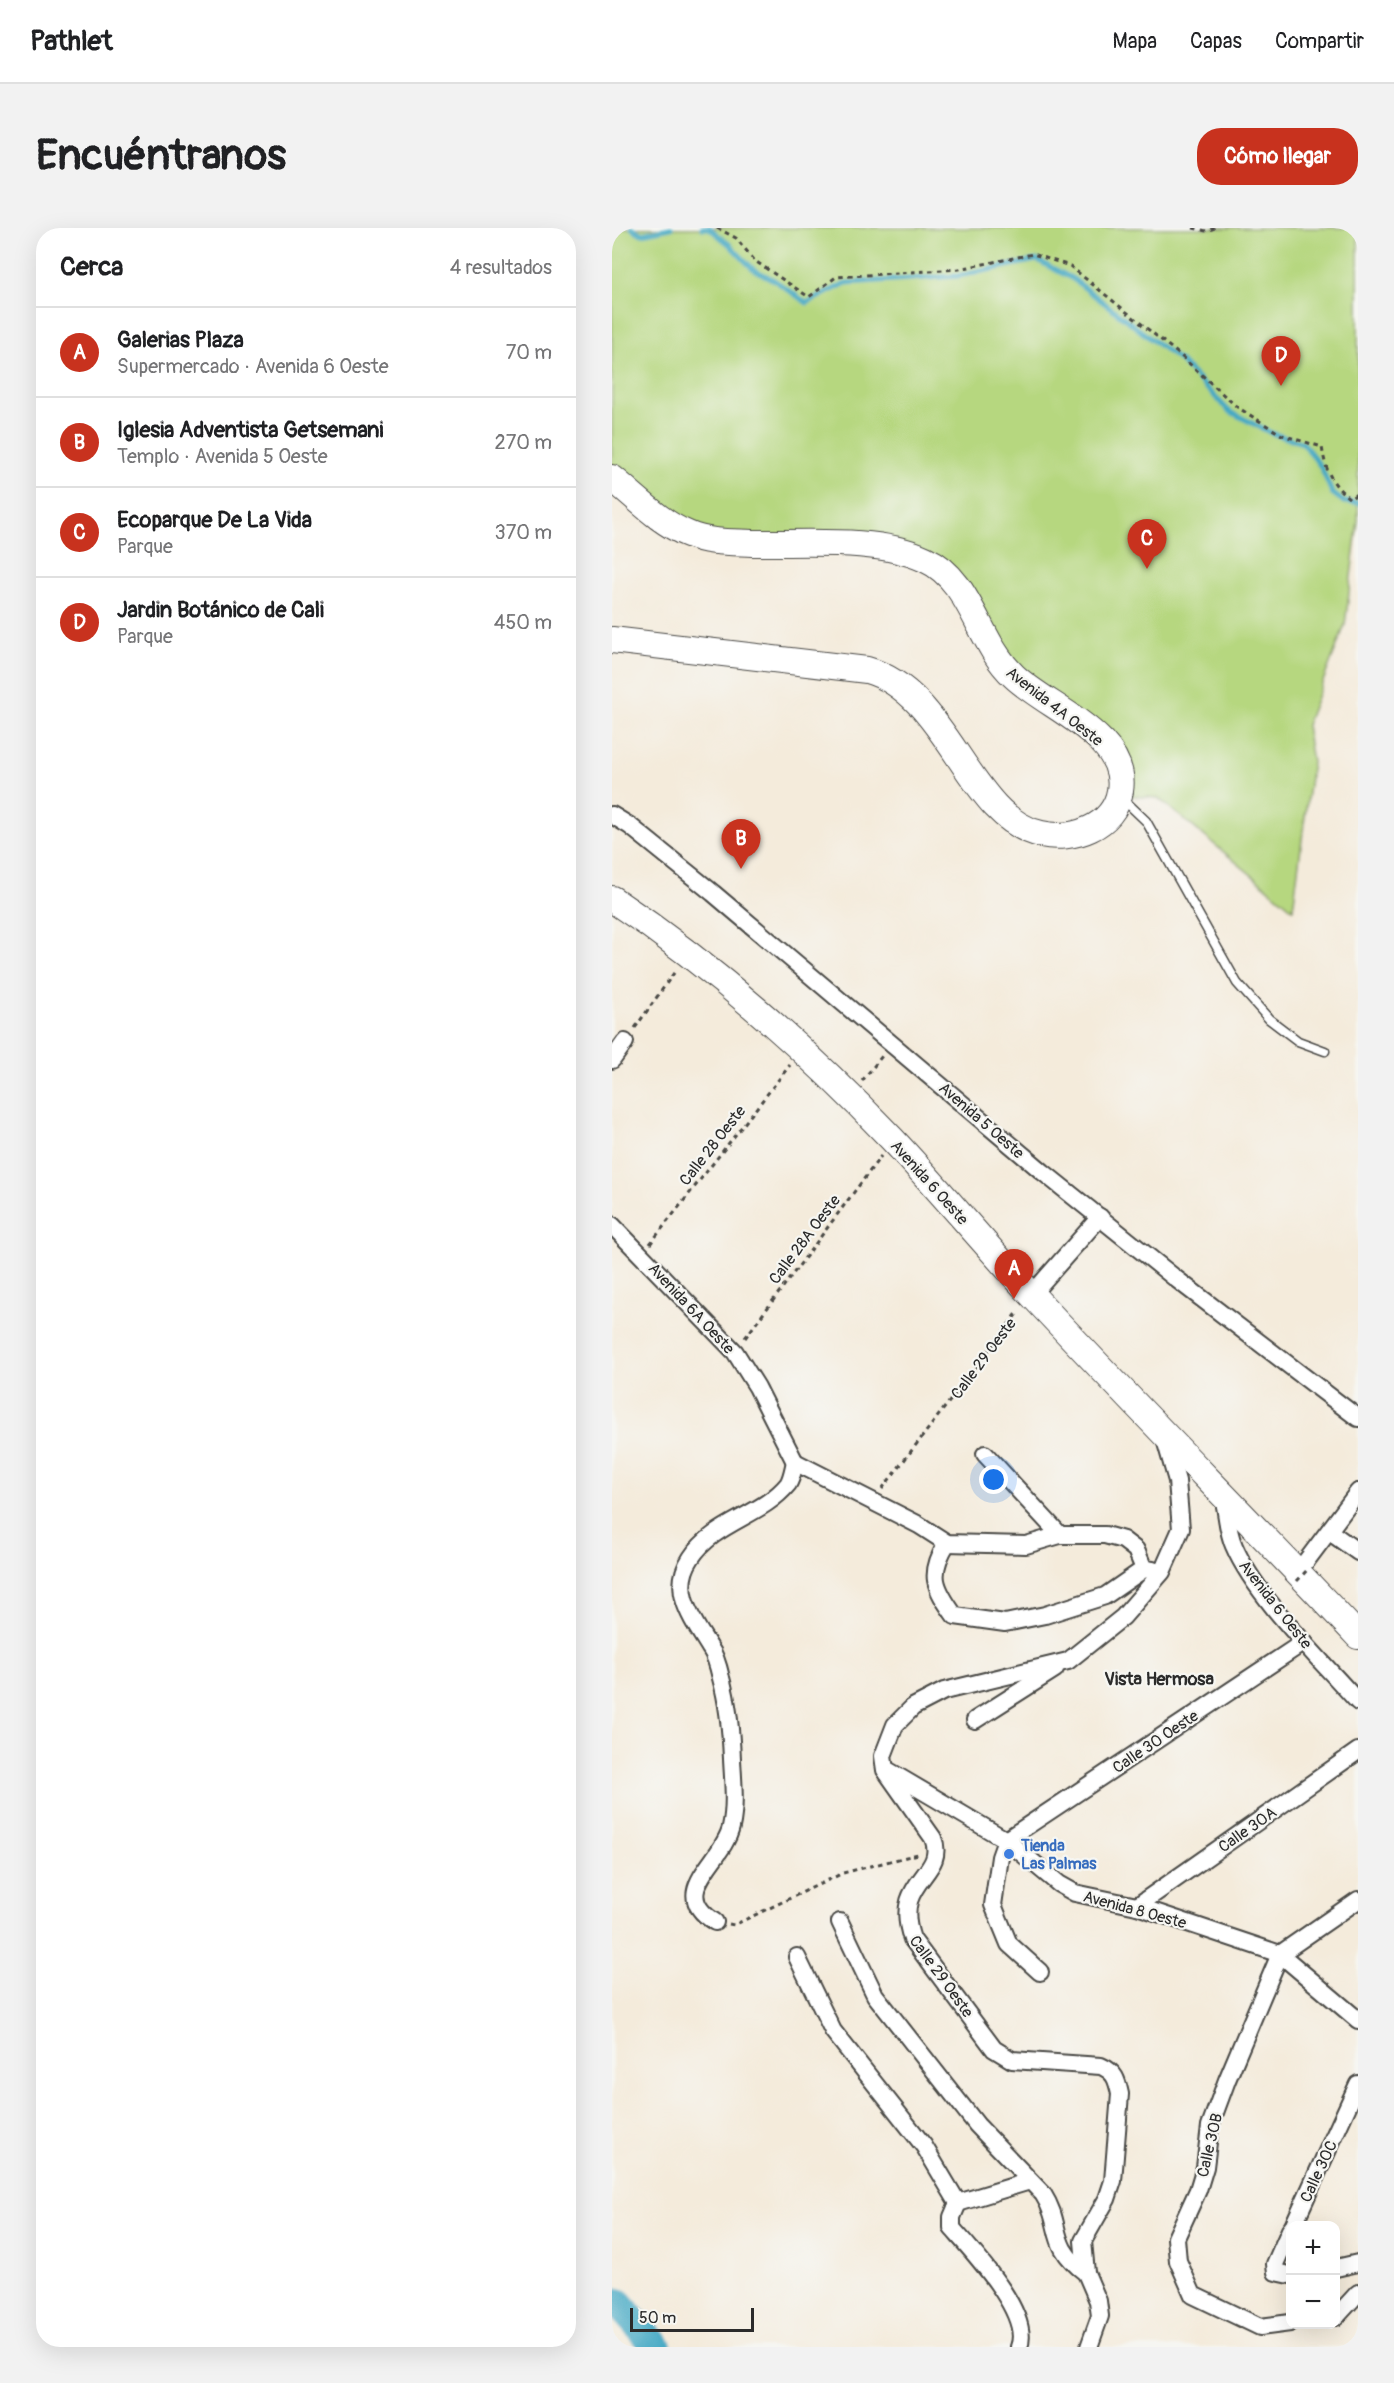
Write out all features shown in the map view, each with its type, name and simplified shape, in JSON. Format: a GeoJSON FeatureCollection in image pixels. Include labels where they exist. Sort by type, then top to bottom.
{"type":"FeatureCollection","features":[{"type":"Feature","properties":{"kind":"main road","name":"Avenida 4A Oeste"},"geometry":{"type":"LineString","coordinates":[[612,478],[671,524],[699,538],[737,542],[863,545],[892,548],[927,559],[954,581],[968,603],[990,648],[1005,668],[1026,687],[1105,744],[1117,763],[1121,785],[1119,795]]}},
{"type":"Feature","properties":{"kind":"main road"},"geometry":{"type":"LineString","coordinates":[[612,640],[878,673],[902,688],[928,712],[999,808],[1023,827],[1039,834],[1064,835],[1087,831],[1108,816],[1119,795]]}},
{"type":"Feature","properties":{"kind":"main road","name":"Avenida 6 Oeste"},"geometry":{"type":"LineString","coordinates":[[612,898],[687,954],[802,1049],[892,1140],[1032,1294],[1358,1636]]}},
{"type":"Feature","properties":{"kind":"street","name":"Avenida 5 Oeste"},"geometry":{"type":"LineString","coordinates":[[612,815],[630,826],[714,893],[1175,1278],[1358,1418]]}},
{"type":"Feature","properties":{"kind":"street"},"geometry":{"type":"LineString","coordinates":[[612,1060],[625,1042]]}},
{"type":"Feature","properties":{"kind":"street"},"geometry":{"type":"LineString","coordinates":[[1032,1294],[1100,1217]]}},
{"type":"Feature","properties":{"kind":"street","name":"Avenida 6A Oeste"},"geometry":{"type":"LineString","coordinates":[[612,1226],[735,1352],[757,1387],[795,1462]]}},
{"type":"Feature","properties":{"kind":"street"},"geometry":{"type":"LineString","coordinates":[[975,1720],[1068,1661],[1123,1617],[1162,1572],[1181,1529],[1177,1482],[1162,1432]]}},
{"type":"Feature","properties":{"kind":"street"},"geometry":{"type":"LineString","coordinates":[[985,1454],[1060,1535]]}},
{"type":"Feature","properties":{"kind":"street"},"geometry":{"type":"LineString","coordinates":[[715,1922],[703,1914],[695,1903],[695,1890],[724,1846],[731,1829],[734,1813],[732,1744],[721,1679],[712,1650],[685,1609],[681,1584],[690,1559],[705,1540],[770,1500],[789,1482],[795,1462],[919,1525],[947,1543],[1026,1545],[1060,1535],[1105,1535],[1123,1540],[1136,1550],[1144,1569]]}},
{"type":"Feature","properties":{"kind":"street","name":"Avenida 6 Oeste"},"geometry":{"type":"LineString","coordinates":[[1222,1491],[1233,1544],[1246,1569],[1304,1642],[1358,1702]]}},
{"type":"Feature","properties":{"kind":"street"},"geometry":{"type":"LineString","coordinates":[[1301,1574],[1358,1492]]}},
{"type":"Feature","properties":{"kind":"street"},"geometry":{"type":"LineString","coordinates":[[1330,1532],[1358,1552]]}},
{"type":"Feature","properties":{"kind":"street"},"geometry":{"type":"LineString","coordinates":[[947,1543],[936,1562],[934,1578],[955,1616],[971,1619],[1005,1623],[1045,1615],[1105,1596],[1144,1569],[1162,1572]]}},
{"type":"Feature","properties":{"kind":"street","name":"Calle 30 Oeste"},"geometry":{"type":"LineString","coordinates":[[1006,1840],[1304,1642]]}},
{"type":"Feature","properties":{"kind":"street"},"geometry":{"type":"LineString","coordinates":[[937,1849],[933,1838],[885,1770],[883,1756],[895,1725],[913,1707],[944,1691],[1068,1661]]}},
{"type":"Feature","properties":{"kind":"street","name":"Calle 30A"},"geometry":{"type":"LineString","coordinates":[[1137,1906],[1358,1751]]}},
{"type":"Feature","properties":{"kind":"street","name":"Avenida 8 Oeste"},"geometry":{"type":"LineString","coordinates":[[885,1770],[1006,1840],[1059,1884],[1076,1893],[1137,1906],[1280,1954],[1358,2020]]}},
{"type":"Feature","properties":{"kind":"street"},"geometry":{"type":"LineString","coordinates":[[1006,1840],[1000,1857],[993,1905],[1009,1944],[1040,1972]]}},
{"type":"Feature","properties":{"kind":"street","name":"Calle 29 Oeste"},"geometry":{"type":"LineString","coordinates":[[937,1849],[936,1860],[913,1888],[907,1902],[906,1921],[912,1939],[994,2049],[1012,2060],[1101,2066],[1112,2071],[1117,2081],[1120,2094],[1113,2181],[1107,2199],[1083,2241],[1086,2273],[1098,2301],[1100,2316],[1089,2347]]}},
{"type":"Feature","properties":{"kind":"street"},"geometry":{"type":"LineString","coordinates":[[1280,1954],[1358,1900]]}},
{"type":"Feature","properties":{"kind":"street"},"geometry":{"type":"LineString","coordinates":[[840,1922],[875,1995],[977,2125],[1030,2181],[1051,2207],[1058,2240],[1064,2254],[1086,2273]]}},
{"type":"Feature","properties":{"kind":"street","name":"Calle 30B"},"geometry":{"type":"LineString","coordinates":[[1280,1954],[1210,2126],[1205,2167],[1198,2190],[1176,2238],[1178,2261],[1193,2295],[1260,2327],[1286,2324]]}},
{"type":"Feature","properties":{"kind":"street"},"geometry":{"type":"LineString","coordinates":[[796,1958],[833,2031],[924,2146],[958,2202]]}},
{"type":"Feature","properties":{"kind":"street","name":"Calle 30C"},"geometry":{"type":"LineString","coordinates":[[1295,2221],[1358,2084]]}},
{"type":"Feature","properties":{"kind":"street"},"geometry":{"type":"LineString","coordinates":[[958,2202],[1030,2181]]}},
{"type":"Feature","properties":{"kind":"street"},"geometry":{"type":"LineString","coordinates":[[958,2202],[952,2217],[952,2228],[997,2279],[1014,2313],[1021,2342],[1019,2347]]}},
{"type":"Feature","properties":{"kind":"street"},"geometry":{"type":"LineString","coordinates":[[1286,2239],[1275,2264],[1276,2272],[1286,2276]]}},
{"type":"Feature","properties":{"kind":"street"},"geometry":{"type":"LineString","coordinates":[[1340,2267],[1358,2263]]}},
{"type":"Feature","properties":{"kind":"street"},"geometry":{"type":"LineString","coordinates":[[1340,2312],[1357,2295]]}},
{"type":"Feature","properties":{"kind":"lane"},"geometry":{"type":"LineString","coordinates":[[1119,795],[1146,821],[1237,983],[1269,1019],[1298,1041],[1325,1051]]}},
{"type":"Feature","properties":{"kind":"path"},"geometry":{"type":"LineString","coordinates":[[717,228],[736,238],[755,261],[809,297],[836,277],[959,270],[1033,254],[1071,266],[1181,356],[1237,407],[1282,435],[1322,447],[1325,466],[1334,485],[1350,499],[1358,493]]}},
{"type":"Feature","properties":{"kind":"path"},"geometry":{"type":"LineString","coordinates":[[1192,228],[1206,231],[1215,228]]}},
{"type":"Feature","properties":{"kind":"path"},"geometry":{"type":"LineString","coordinates":[[625,1042],[687,954]]}},
{"type":"Feature","properties":{"kind":"path"},"geometry":{"type":"LineString","coordinates":[[849,1097],[892,1043]]}},
{"type":"Feature","properties":{"kind":"path","name":"Calle 28 Oeste"},"geometry":{"type":"LineString","coordinates":[[641,1255],[802,1049]]}},
{"type":"Feature","properties":{"kind":"path","name":"Calle 28A Oeste"},"geometry":{"type":"LineString","coordinates":[[735,1352],[892,1140]]}},
{"type":"Feature","properties":{"kind":"path","name":"Calle 29 Oeste"},"geometry":{"type":"LineString","coordinates":[[872,1503],[1032,1294]]}},
{"type":"Feature","properties":{"kind":"path"},"geometry":{"type":"LineString","coordinates":[[715,1922],[734,1925],[843,1873],[937,1849]]}},
{"type":"Feature","properties":{"kind":"green space"},"geometry":{"type":"Polygon","coordinates":[[[612,228],[1358,228],[1358,520],[1345,625],[1306,725],[1312,762],[1293,909],[1158,798],[1119,795],[1120,774],[1054,706],[927,559],[709,540],[612,478],[612,228]]]}},
{"type":"Feature","properties":{"kind":"waterway"},"geometry":{"type":"LineString","coordinates":[[632,228],[642,234],[671,228]]}},
{"type":"Feature","properties":{"kind":"waterway"},"geometry":{"type":"LineString","coordinates":[[702,228],[709,228],[729,244],[753,269],[774,280],[807,303],[846,283],[958,276],[1037,260],[1073,279],[1180,361],[1229,411],[1271,433],[1303,443],[1321,467],[1332,493],[1344,502],[1358,503]]}},
{"type":"Feature","properties":{"kind":"waterway"},"geometry":{"type":"LineString","coordinates":[[612,2302],[618,2303],[657,2347]]}},
{"type":"Feature","properties":{"kind":"place","name":"Jardin Botánico de Cali"},"geometry":{"type":"Point","coordinates":[1281,386]}},
{"type":"Feature","properties":{"kind":"place","name":"Ecoparque De La Vida"},"geometry":{"type":"Point","coordinates":[1147,569]}},
{"type":"Feature","properties":{"kind":"place","name":"Iglesia Adventista Getsemani"},"geometry":{"type":"Point","coordinates":[741,869]}},
{"type":"Feature","properties":{"kind":"place","name":"Galerias Plaza"},"geometry":{"type":"Point","coordinates":[1014,1299]}},
{"type":"Feature","properties":{"kind":"place","name":"Tienda Las Palmas"},"geometry":{"type":"Point","coordinates":[1009,1854]}},
{"type":"Feature","properties":{"kind":"district","name":"Vista Hermosa"},"geometry":{"type":"Point","coordinates":[1159,1679]}}]}
